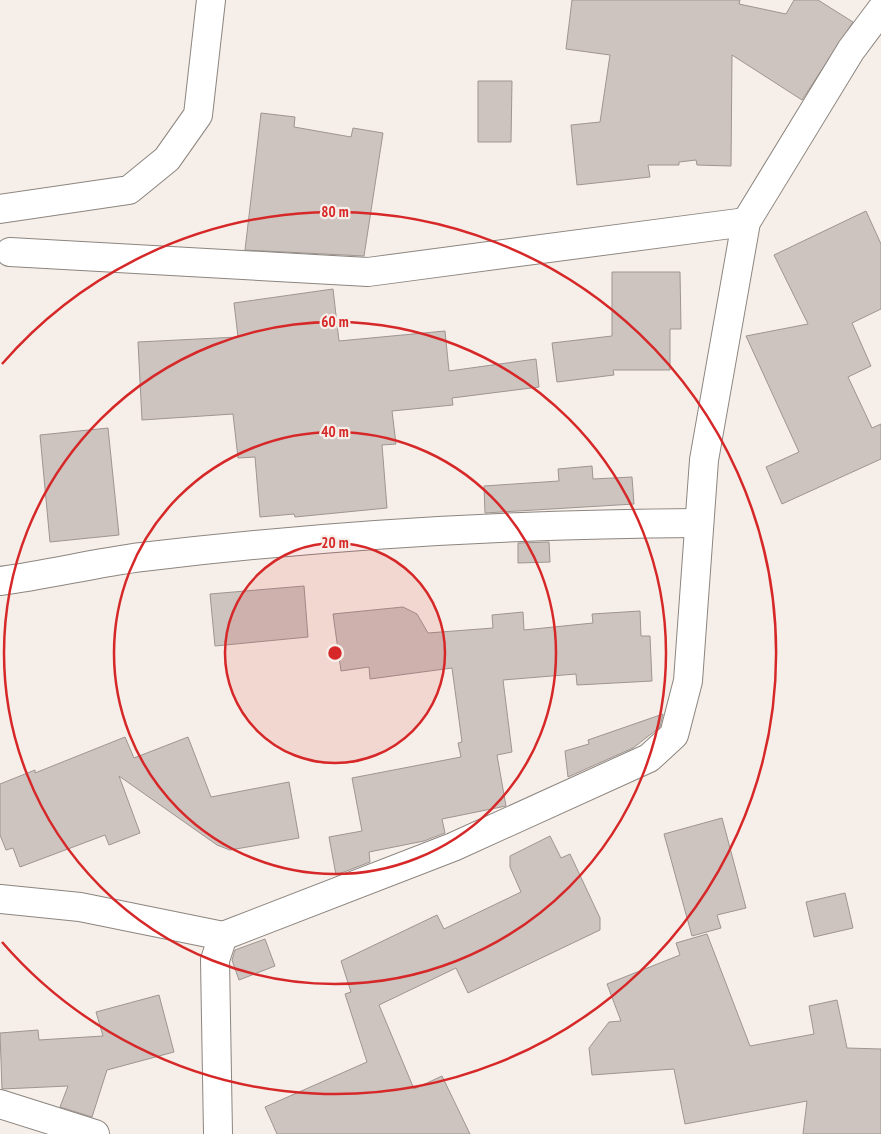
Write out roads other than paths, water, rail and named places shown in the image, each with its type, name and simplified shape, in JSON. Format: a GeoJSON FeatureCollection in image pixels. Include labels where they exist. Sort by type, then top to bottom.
{"type":"FeatureCollection","features":[{"type":"Feature","properties":{"kind":"street"},"geometry":{"type":"LineString","coordinates":[[0,209],[128,190],[167,159],[198,115],[211,0]]}},
{"type":"Feature","properties":{"kind":"street"},"geometry":{"type":"LineString","coordinates":[[0,899],[80,907],[223,936],[453,847],[649,758],[674,735],[688,681],[704,460],[746,222],[851,50],[881,10]]}},
{"type":"Feature","properties":{"kind":"street"},"geometry":{"type":"LineString","coordinates":[[10,252],[368,272],[746,222]]}},
{"type":"Feature","properties":{"kind":"street"},"geometry":{"type":"LineString","coordinates":[[0,581],[140,558],[284,543],[516,527],[699,523]]}},
{"type":"Feature","properties":{"kind":"street"},"geometry":{"type":"LineString","coordinates":[[218,1134],[214,960],[223,936]]}},
{"type":"Feature","properties":{"kind":"street"},"geometry":{"type":"LineString","coordinates":[[0,1104],[95,1134]]}}]}
